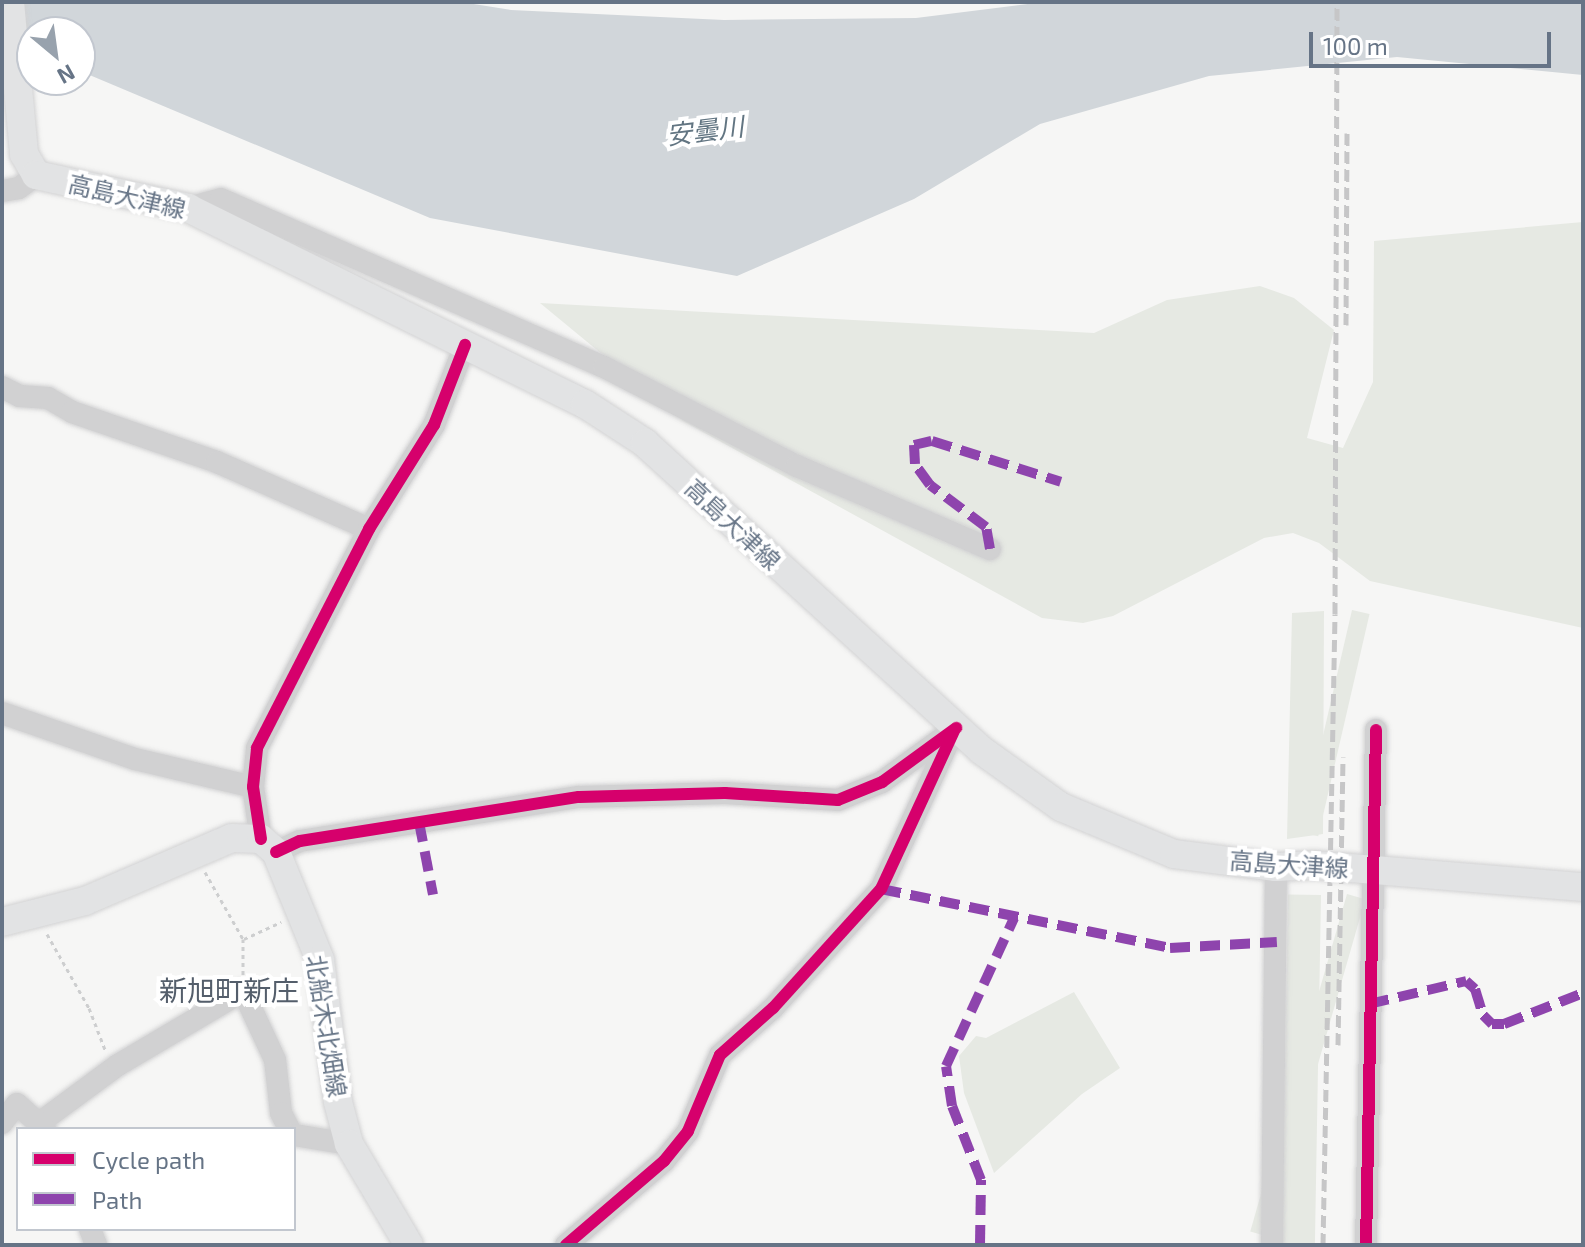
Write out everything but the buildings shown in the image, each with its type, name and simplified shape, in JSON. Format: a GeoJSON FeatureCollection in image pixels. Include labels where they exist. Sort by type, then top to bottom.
{"type":"FeatureCollection","features":[{"type":"Feature","properties":{"kind":"main road"},"geometry":{"type":"LineString","coordinates":[[10,2],[30,164]]}},
{"type":"Feature","properties":{"kind":"main road","name":"高島大津線"},"geometry":{"type":"LineString","coordinates":[[30,164],[188,208],[585,404],[645,443],[956,728],[1021,781],[1111,831],[1174,854],[1276,867],[1370,870],[1583,887]]}},
{"type":"Feature","properties":{"kind":"main road"},"geometry":{"type":"LineString","coordinates":[[2,922],[37,917],[232,838],[268,846]]}},
{"type":"Feature","properties":{"kind":"main road","name":"北船木北畑線"},"geometry":{"type":"LineString","coordinates":[[268,846],[303,913],[320,960],[338,1102],[349,1144],[409,1245]]}},
{"type":"Feature","properties":{"kind":"street"},"geometry":{"type":"LineString","coordinates":[[2,191],[19,188],[30,164]]}},
{"type":"Feature","properties":{"kind":"street"},"geometry":{"type":"LineString","coordinates":[[188,208],[221,199],[604,367],[797,466],[990,549]]}},
{"type":"Feature","properties":{"kind":"street"},"geometry":{"type":"LineString","coordinates":[[465,345],[434,425],[369,529],[257,748],[253,787],[268,846],[579,797],[725,793],[838,800],[882,782],[956,728]]}},
{"type":"Feature","properties":{"kind":"street"},"geometry":{"type":"LineString","coordinates":[[2,387],[20,396],[48,398],[72,412],[217,462],[369,529]]}},
{"type":"Feature","properties":{"kind":"street"},"geometry":{"type":"LineString","coordinates":[[2,713],[135,759],[253,787]]}},
{"type":"Feature","properties":{"kind":"street"},"geometry":{"type":"LineString","coordinates":[[566,1245],[664,1161],[688,1131],[720,1055],[773,1008],[881,889],[956,728]]}},
{"type":"Feature","properties":{"kind":"street"},"geometry":{"type":"LineString","coordinates":[[1366,1245],[1370,870],[1376,730]]}},
{"type":"Feature","properties":{"kind":"street"},"geometry":{"type":"LineString","coordinates":[[1272,1245],[1276,867]]}},
{"type":"Feature","properties":{"kind":"street"},"geometry":{"type":"LineString","coordinates":[[2,1123],[17,1104],[44,1125],[115,1067],[243,991],[275,1060],[281,1113],[288,1127]]}},
{"type":"Feature","properties":{"kind":"street"},"geometry":{"type":"LineString","coordinates":[[296,1135],[349,1144]]}},
{"type":"Feature","properties":{"kind":"path"},"geometry":{"type":"LineString","coordinates":[[195,853],[243,939],[243,991]]}},
{"type":"Feature","properties":{"kind":"path"},"geometry":{"type":"LineString","coordinates":[[243,939],[303,913]]}},
{"type":"Feature","properties":{"kind":"path"},"geometry":{"type":"LineString","coordinates":[[37,917],[115,1067]]}},
{"type":"Feature","properties":{"kind":"shaded area"},"geometry":{"type":"Polygon","coordinates":[[[1583,222],[1583,628],[1370,581],[1319,543],[1293,533],[1264,538],[1113,616],[1083,623],[1042,618],[683,421],[540,303],[1094,333],[1167,300],[1260,286],[1294,298],[1334,330],[1307,438],[1343,448],[1373,382],[1374,241],[1583,222]]]}},
{"type":"Feature","properties":{"kind":"shaded area"},"geometry":{"type":"Polygon","coordinates":[[[1352,610],[1370,614],[1318,836],[1301,832],[1352,610]]]}},
{"type":"Feature","properties":{"kind":"shaded area"},"geometry":{"type":"Polygon","coordinates":[[[1324,611],[1323,834],[1287,839],[1292,613],[1324,611]]]}},
{"type":"Feature","properties":{"kind":"shaded area"},"geometry":{"type":"Polygon","coordinates":[[[1288,894],[1321,895],[1315,1245],[1282,1244],[1288,894]]]}},
{"type":"Feature","properties":{"kind":"shaded area"},"geometry":{"type":"Polygon","coordinates":[[[1347,894],[1365,899],[1269,1237],[1250,1231],[1347,894]]]}},
{"type":"Feature","properties":{"kind":"shaded area"},"geometry":{"type":"Polygon","coordinates":[[[1074,992],[1120,1068],[1082,1094],[994,1173],[964,1093],[959,1056],[976,1036],[986,1038],[1074,992]]]}},
{"type":"Feature","properties":{"kind":"water","name":"安曇川"},"geometry":{"type":"Polygon","coordinates":[[[2,2],[461,2],[511,10],[724,20],[916,18],[1043,2],[1583,2],[1583,75],[1397,57],[1209,76],[1040,124],[914,199],[737,276],[430,218],[96,78],[96,16],[16,16],[16,68],[2,67],[2,2]]]}},
{"type":"Feature","properties":{"kind":"railway"},"geometry":{"type":"LineString","coordinates":[[1323,1245],[1335,614],[1337,2]]}},
{"type":"Feature","properties":{"kind":"railway"},"geometry":{"type":"LineString","coordinates":[[1346,325],[1347,133]]}},
{"type":"Feature","properties":{"kind":"railway"},"geometry":{"type":"LineString","coordinates":[[1338,1045],[1343,757]]}},
{"type":"Feature","properties":{"kind":"marked path"},"geometry":{"type":"LineString","coordinates":[[990,549],[986,527],[930,485],[915,464],[914,445],[932,441],[1061,482]]}},
{"type":"Feature","properties":{"kind":"marked path"},"geometry":{"type":"LineString","coordinates":[[419,822],[433,895]]}},
{"type":"Feature","properties":{"kind":"marked path"},"geometry":{"type":"LineString","coordinates":[[881,889],[1170,948],[1277,942]]}},
{"type":"Feature","properties":{"kind":"marked path"},"geometry":{"type":"LineString","coordinates":[[980,1245],[981,1180],[952,1106],[946,1066],[1014,918]]}},
{"type":"Feature","properties":{"kind":"marked path"},"geometry":{"type":"LineString","coordinates":[[1369,1004],[1466,981],[1475,989],[1483,1015],[1492,1024],[1504,1024],[1583,993]]}},
{"type":"Feature","properties":{"kind":"cycle path"},"geometry":{"type":"LineString","coordinates":[[261,839],[253,787],[257,748],[369,529],[434,425],[465,345]]}},
{"type":"Feature","properties":{"kind":"cycle path"},"geometry":{"type":"LineString","coordinates":[[276,852],[300,841],[579,797],[725,793],[838,800],[882,782],[956,728]]}},
{"type":"Feature","properties":{"kind":"cycle path"},"geometry":{"type":"LineString","coordinates":[[1366,1245],[1376,730]]}},
{"type":"Feature","properties":{"kind":"cycle path"},"geometry":{"type":"LineString","coordinates":[[566,1245],[664,1161],[688,1131],[720,1055],[773,1008],[881,889],[954,731]]}},
{"type":"Feature","properties":{"kind":"district","name":"新旭町新庄"},"geometry":{"type":"Point","coordinates":[229,990]}}]}
